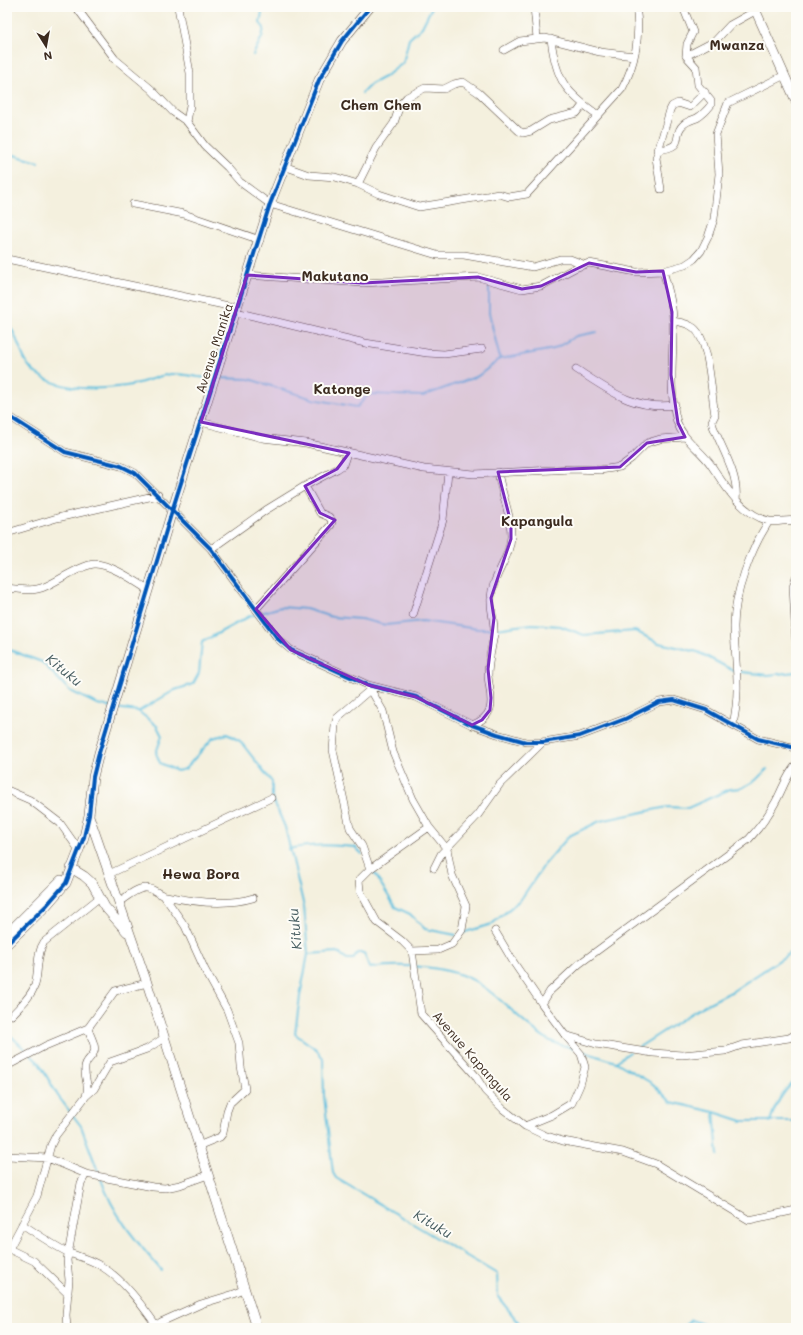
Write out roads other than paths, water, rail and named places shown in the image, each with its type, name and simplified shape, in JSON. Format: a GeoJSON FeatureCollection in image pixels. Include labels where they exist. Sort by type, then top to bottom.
{"type":"FeatureCollection","features":[{"type":"Feature","properties":{"kind":"street"},"geometry":{"type":"LineString","coordinates":[[76,7],[115,59],[151,88],[173,112],[187,122],[205,146],[227,166],[240,182],[270,204],[436,256],[464,255],[533,267],[560,259],[570,259],[583,264],[598,264],[636,272],[663,271],[685,265],[694,259],[708,237],[717,207],[719,174],[716,134],[728,103],[784,75]]}},
{"type":"Feature","properties":{"kind":"street"},"geometry":{"type":"LineString","coordinates":[[178,7],[190,73],[190,105],[187,122]]}},
{"type":"Feature","properties":{"kind":"street","name":"Avenue Manika"},"geometry":{"type":"LineString","coordinates":[[89,815],[93,776],[148,589],[247,275],[260,240],[270,204],[319,80],[342,40],[370,7]]}},
{"type":"Feature","properties":{"kind":"street"},"geometry":{"type":"LineString","coordinates":[[534,7],[537,38]]}},
{"type":"Feature","properties":{"kind":"street"},"geometry":{"type":"LineString","coordinates":[[284,166],[309,175],[335,177],[358,184],[379,194],[419,207],[499,194],[509,197],[527,194],[622,90],[627,80],[634,56],[637,38],[636,7]]}},
{"type":"Feature","properties":{"kind":"street"},"geometry":{"type":"LineString","coordinates":[[657,150],[669,149],[673,146],[676,143],[681,127],[684,123],[700,115],[711,105],[711,101],[698,85],[696,67],[686,56],[687,44],[693,32],[683,7]]}},
{"type":"Feature","properties":{"kind":"street"},"geometry":{"type":"LineString","coordinates":[[686,56],[719,38],[730,25],[755,9],[796,101]]}},
{"type":"Feature","properties":{"kind":"street"},"geometry":{"type":"LineString","coordinates":[[504,50],[520,42],[537,38],[551,39],[600,52],[634,56]]}},
{"type":"Feature","properties":{"kind":"street"},"geometry":{"type":"LineString","coordinates":[[551,39],[556,64],[564,84],[574,98],[598,115]]}},
{"type":"Feature","properties":{"kind":"street"},"geometry":{"type":"LineString","coordinates":[[358,184],[376,148],[394,123],[400,105],[407,96],[418,90],[426,88],[444,89],[454,84],[463,82],[479,93],[519,131],[523,133],[531,131],[549,120],[577,113],[583,105]]}},
{"type":"Feature","properties":{"kind":"street"},"geometry":{"type":"LineString","coordinates":[[661,189],[656,158],[657,150],[672,106],[678,103],[690,107],[705,92]]}},
{"type":"Feature","properties":{"kind":"street"},"geometry":{"type":"LineString","coordinates":[[133,204],[184,214],[260,240]]}},
{"type":"Feature","properties":{"kind":"street"},"geometry":{"type":"LineString","coordinates":[[7,259],[237,310],[365,343],[427,353],[444,354],[482,349]]}},
{"type":"Feature","properties":{"kind":"street"},"geometry":{"type":"LineString","coordinates":[[247,275],[282,279],[363,283],[478,277],[522,289],[541,286],[583,264]]}},
{"type":"Feature","properties":{"kind":"street"},"geometry":{"type":"LineString","coordinates":[[663,271],[669,291],[673,320],[671,375],[678,423],[685,437],[710,463],[721,482],[736,500],[757,516],[769,521],[796,521]]}},
{"type":"Feature","properties":{"kind":"street"},"geometry":{"type":"LineString","coordinates":[[673,320],[695,328],[702,340],[710,375],[715,415],[712,420],[713,426],[734,477],[737,490],[736,500]]}},
{"type":"Feature","properties":{"kind":"street"},"geometry":{"type":"LineString","coordinates":[[576,369],[615,394],[642,405],[660,407],[675,405]]}},
{"type":"Feature","properties":{"kind":"street"},"geometry":{"type":"LineString","coordinates":[[7,415],[65,452],[121,466],[135,473],[211,549],[278,639],[291,650],[369,687],[416,697],[472,725],[514,740],[543,742],[590,733],[667,700],[682,701],[706,710],[758,739],[796,748]]}},
{"type":"Feature","properties":{"kind":"street"},"geometry":{"type":"LineString","coordinates":[[201,422],[262,438],[306,443],[424,469],[474,474],[573,468],[600,470],[620,467],[632,458],[647,443],[660,439],[685,437]]}},
{"type":"Feature","properties":{"kind":"street"},"geometry":{"type":"LineString","coordinates":[[211,549],[266,510],[343,465],[347,453]]}},
{"type":"Feature","properties":{"kind":"street"},"geometry":{"type":"LineString","coordinates":[[413,615],[443,520],[448,472]]}},
{"type":"Feature","properties":{"kind":"street"},"geometry":{"type":"LineString","coordinates":[[472,725],[482,720],[490,710],[491,698],[488,669],[494,634],[494,618],[491,598],[494,581],[505,558],[511,539],[511,523],[501,490],[498,472]]}},
{"type":"Feature","properties":{"kind":"street"},"geometry":{"type":"LineString","coordinates":[[256,609],[331,525],[332,521],[329,517],[320,513],[305,486]]}},
{"type":"Feature","properties":{"kind":"street"},"geometry":{"type":"LineString","coordinates":[[7,533],[69,515],[158,495]]}},
{"type":"Feature","properties":{"kind":"street"},"geometry":{"type":"LineString","coordinates":[[733,724],[738,704],[734,626],[735,612],[751,552],[769,521]]}},
{"type":"Feature","properties":{"kind":"street"},"geometry":{"type":"LineString","coordinates":[[7,588],[44,588],[64,576],[95,564],[103,566],[148,589]]}},
{"type":"Feature","properties":{"kind":"street"},"geometry":{"type":"LineString","coordinates":[[796,577],[793,586],[796,642]]}},
{"type":"Feature","properties":{"kind":"street"},"geometry":{"type":"LineString","coordinates":[[369,687],[386,718],[393,752],[413,799],[429,827],[447,849],[452,875],[466,906],[462,930],[452,944],[438,950],[412,951],[402,941],[377,922],[358,886],[359,880],[370,869],[429,827]]}},
{"type":"Feature","properties":{"kind":"street"},"geometry":{"type":"LineString","coordinates":[[369,687],[337,718],[333,750],[350,828],[362,846],[370,869]]}},
{"type":"Feature","properties":{"kind":"street"},"geometry":{"type":"LineString","coordinates":[[434,868],[438,859],[478,815],[500,784],[543,742]]}},
{"type":"Feature","properties":{"kind":"street"},"geometry":{"type":"LineString","coordinates":[[542,1004],[550,991],[575,968],[749,839],[768,815],[796,765]]}},
{"type":"Feature","properties":{"kind":"street"},"geometry":{"type":"LineString","coordinates":[[7,790],[30,800],[60,823],[79,850]]}},
{"type":"Feature","properties":{"kind":"street"},"geometry":{"type":"LineString","coordinates":[[109,874],[270,798]]}},
{"type":"Feature","properties":{"kind":"street"},"geometry":{"type":"LineString","coordinates":[[7,944],[46,906],[66,883],[79,850],[89,815]]}},
{"type":"Feature","properties":{"kind":"street"},"geometry":{"type":"LineString","coordinates":[[89,815],[147,983],[257,1328]]}},
{"type":"Feature","properties":{"kind":"street"},"geometry":{"type":"LineString","coordinates":[[71,868],[92,883],[105,907],[131,936]]}},
{"type":"Feature","properties":{"kind":"street"},"geometry":{"type":"LineString","coordinates":[[7,934],[71,868]]}},
{"type":"Feature","properties":{"kind":"street"},"geometry":{"type":"LineString","coordinates":[[119,902],[139,889],[146,888],[164,896],[190,900],[240,902],[252,898]]}},
{"type":"Feature","properties":{"kind":"street"},"geometry":{"type":"LineString","coordinates":[[164,896],[186,926],[205,970],[228,1010],[239,1043],[241,1068],[245,1084],[245,1089],[229,1107],[223,1133],[220,1137],[198,1146]]}},
{"type":"Feature","properties":{"kind":"street"},"geometry":{"type":"LineString","coordinates":[[12,1015],[31,994],[35,986],[40,948],[44,942],[100,897]]}},
{"type":"Feature","properties":{"kind":"street"},"geometry":{"type":"LineString","coordinates":[[495,931],[514,963],[542,1004],[581,1054],[584,1068],[580,1085],[572,1103],[552,1115],[525,1126]]}},
{"type":"Feature","properties":{"kind":"street","name":"Avenue Kapangula"},"geometry":{"type":"LineString","coordinates":[[412,951],[421,1014],[475,1075],[485,1091],[503,1109],[525,1126],[563,1141],[642,1158],[656,1164],[748,1220],[796,1210]]}},
{"type":"Feature","properties":{"kind":"street"},"geometry":{"type":"LineString","coordinates":[[7,1066],[45,1046],[88,1028],[115,991],[147,983]]}},
{"type":"Feature","properties":{"kind":"street"},"geometry":{"type":"LineString","coordinates":[[86,1096],[89,1088],[85,1067],[87,1060],[94,1052],[94,1047],[88,1028]]}},
{"type":"Feature","properties":{"kind":"street"},"geometry":{"type":"LineString","coordinates":[[565,1035],[602,1046],[653,1054],[682,1055],[725,1051],[742,1045],[789,1038],[796,1034]]}},
{"type":"Feature","properties":{"kind":"street"},"geometry":{"type":"LineString","coordinates":[[68,1294],[34,1261],[8,1249],[37,1196],[56,1135],[86,1096],[94,1089],[110,1062],[147,1049],[164,1038]]}},
{"type":"Feature","properties":{"kind":"street"},"geometry":{"type":"LineString","coordinates":[[7,1156],[48,1158],[86,1174],[153,1187],[165,1188],[191,1183],[208,1176]]}},
{"type":"Feature","properties":{"kind":"street"},"geometry":{"type":"LineString","coordinates":[[67,1328],[69,1280],[67,1260],[81,1183],[86,1174]]}},
{"type":"Feature","properties":{"kind":"street"},"geometry":{"type":"LineString","coordinates":[[22,1224],[50,1243],[84,1257],[103,1267],[130,1293],[155,1327],[201,1304],[244,1290]]}},
{"type":"Feature","properties":{"kind":"waterway"},"geometry":{"type":"LineString","coordinates":[[253,55],[262,37],[264,28],[260,23],[263,7]]}},
{"type":"Feature","properties":{"kind":"waterway"},"geometry":{"type":"LineString","coordinates":[[362,93],[371,84],[386,76],[403,63],[409,39],[422,27],[432,7]]}},
{"type":"Feature","properties":{"kind":"waterway"},"geometry":{"type":"LineString","coordinates":[[7,153],[38,162]]}},
{"type":"Feature","properties":{"kind":"waterway"},"geometry":{"type":"LineString","coordinates":[[489,288],[489,313],[500,359]]}},
{"type":"Feature","properties":{"kind":"waterway"},"geometry":{"type":"LineString","coordinates":[[7,322],[15,335],[23,356],[31,369],[47,380],[58,384],[80,388],[104,388],[132,385],[171,374],[211,378]]}},
{"type":"Feature","properties":{"kind":"waterway"},"geometry":{"type":"LineString","coordinates":[[217,378],[249,379],[313,399],[357,407],[369,394],[423,396],[478,376],[500,359],[554,349],[576,336],[597,332]]}},
{"type":"Feature","properties":{"kind":"waterway"},"geometry":{"type":"LineString","coordinates":[[139,711],[175,690],[193,684],[199,673],[202,642],[250,616],[281,607],[306,609],[332,617],[361,619],[386,625],[423,621],[478,629],[492,629]]}},
{"type":"Feature","properties":{"kind":"waterway"},"geometry":{"type":"LineString","coordinates":[[496,629],[532,624],[560,626],[584,635],[635,631],[659,643],[698,652],[734,671],[768,675],[796,672]]}},
{"type":"Feature","properties":{"kind":"waterway","name":"Kituku"},"geometry":{"type":"LineString","coordinates":[[7,649],[42,662],[70,691],[97,704],[111,707]]}},
{"type":"Feature","properties":{"kind":"waterway","name":"Kituku"},"geometry":{"type":"LineString","coordinates":[[115,708],[138,711],[157,726],[162,736],[156,753],[160,763],[177,771],[185,769],[213,738],[227,734],[240,741],[272,782],[272,797],[285,827],[304,907],[308,954],[295,1034],[316,1049],[323,1058],[324,1096],[333,1173],[336,1178],[497,1274],[498,1297],[523,1328]]}},
{"type":"Feature","properties":{"kind":"waterway"},"geometry":{"type":"LineString","coordinates":[[462,933],[492,924],[521,899],[545,864],[569,836],[600,821],[667,807],[688,808],[730,789],[742,788],[756,780],[767,769]]}},
{"type":"Feature","properties":{"kind":"waterway"},"geometry":{"type":"LineString","coordinates":[[289,849],[297,847],[330,845],[347,846],[355,847],[362,854]]}},
{"type":"Feature","properties":{"kind":"waterway"},"geometry":{"type":"LineString","coordinates":[[372,869],[395,907],[410,914],[425,929],[456,935]]}},
{"type":"Feature","properties":{"kind":"waterway"},"geometry":{"type":"LineString","coordinates":[[636,1049],[701,1007],[733,991],[796,949]]}},
{"type":"Feature","properties":{"kind":"waterway"},"geometry":{"type":"LineString","coordinates":[[308,954],[337,952],[347,959],[353,959],[357,953],[364,953],[370,968],[396,966],[426,967],[440,969],[467,977],[496,996],[538,1033],[556,1044],[573,1048]]}},
{"type":"Feature","properties":{"kind":"waterway"},"geometry":{"type":"LineString","coordinates":[[7,1030],[9,1034],[39,1063],[58,1096],[81,1126],[99,1174]]}},
{"type":"Feature","properties":{"kind":"waterway"},"geometry":{"type":"LineString","coordinates":[[581,1051],[616,1062],[653,1084],[671,1102],[714,1112],[742,1121],[796,1121]]}},
{"type":"Feature","properties":{"kind":"waterway"},"geometry":{"type":"LineString","coordinates":[[616,1062],[630,1052]]}},
{"type":"Feature","properties":{"kind":"waterway"},"geometry":{"type":"LineString","coordinates":[[770,1122],[780,1099],[796,1079]]}},
{"type":"Feature","properties":{"kind":"waterway"},"geometry":{"type":"LineString","coordinates":[[714,1112],[718,1155]]}},
{"type":"Feature","properties":{"kind":"waterway"},"geometry":{"type":"LineString","coordinates":[[101,1179],[112,1204],[126,1228],[161,1270]]}},
{"type":"Feature","properties":{"kind":"waterway","name":"Kituku"},"geometry":{"type":"LineString","coordinates":[[682,1328],[691,1320],[714,1328]]}},
{"type":"Feature","properties":{"kind":"district","name":"Mwanza"},"geometry":{"type":"Point","coordinates":[737,45]}},
{"type":"Feature","properties":{"kind":"district","name":"Chem Chem"},"geometry":{"type":"Point","coordinates":[381,105]}},
{"type":"Feature","properties":{"kind":"district","name":"Makutano"},"geometry":{"type":"Point","coordinates":[335,276]}},
{"type":"Feature","properties":{"kind":"district","name":"Katonge"},"geometry":{"type":"Point","coordinates":[342,389]}},
{"type":"Feature","properties":{"kind":"district","name":"Kapangula"},"geometry":{"type":"Point","coordinates":[537,521]}},
{"type":"Feature","properties":{"kind":"district","name":"Hewa Bora"},"geometry":{"type":"Point","coordinates":[201,874]}}]}
